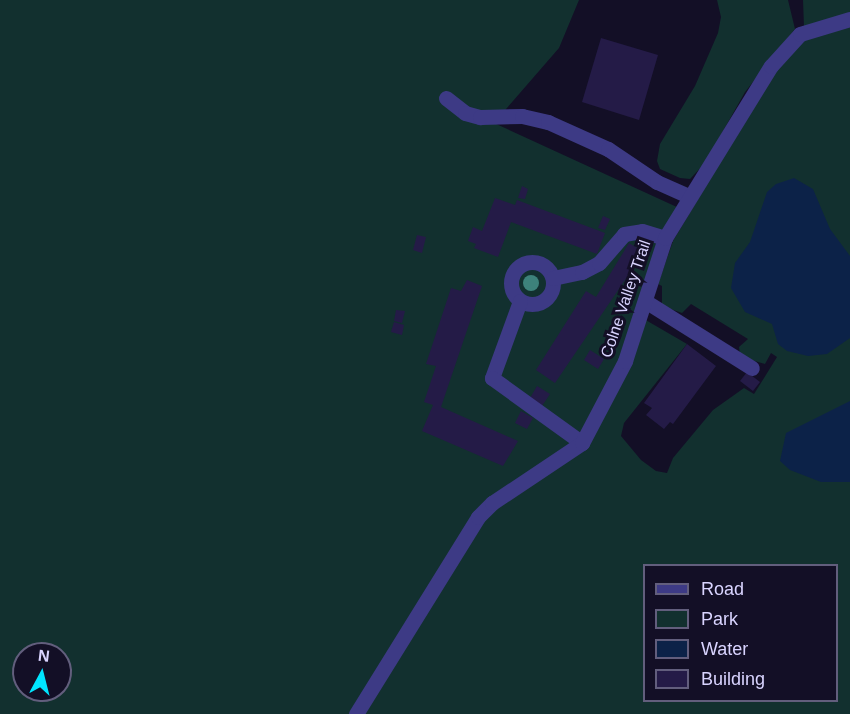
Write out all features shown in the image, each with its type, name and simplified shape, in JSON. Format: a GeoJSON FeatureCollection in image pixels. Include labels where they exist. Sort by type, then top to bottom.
{"type":"FeatureCollection","features":[{"type":"Feature","properties":{"kind":"street","name":"Colne Valley Trail"},"geometry":{"type":"LineString","coordinates":[[356,714],[478,517],[492,503],[582,443],[625,360],[665,238],[771,66],[800,34],[850,19]]}},
{"type":"Feature","properties":{"kind":"street"},"geometry":{"type":"LineString","coordinates":[[446,98],[465,113],[480,117],[522,116],[548,122],[608,149],[657,182],[690,197]]}},
{"type":"Feature","properties":{"kind":"street"},"geometry":{"type":"LineString","coordinates":[[553,278],[582,272],[599,263],[624,234],[642,231],[665,238]]}},
{"type":"Feature","properties":{"kind":"street"},"geometry":{"type":"LineString","coordinates":[[553,278],[540,264],[521,265],[510,282],[520,301],[492,378],[582,443]]}},
{"type":"Feature","properties":{"kind":"street"},"geometry":{"type":"LineString","coordinates":[[520,301],[541,303],[551,292],[553,278]]}},
{"type":"Feature","properties":{"kind":"street"},"geometry":{"type":"LineString","coordinates":[[645,301],[752,368]]}},
{"type":"Feature","properties":{"kind":"green space"},"geometry":{"type":"Polygon","coordinates":[[[0,0],[579,0],[559,48],[494,123],[679,208],[622,357],[582,443],[644,319],[687,344],[624,423],[621,436],[641,460],[656,471],[667,473],[673,458],[713,410],[744,388],[754,394],[777,357],[771,353],[765,364],[740,355],[739,347],[748,339],[691,304],[682,313],[662,306],[662,286],[658,284],[673,241],[770,79],[803,38],[850,26],[850,714],[0,714],[0,0]]]}},
{"type":"Feature","properties":{"kind":"green space"},"geometry":{"type":"Polygon","coordinates":[[[717,0],[788,0],[795,29],[745,92],[705,163],[690,179],[680,178],[660,169],[657,161],[660,144],[695,86],[718,33],[721,17],[717,0]]]}},
{"type":"Feature","properties":{"kind":"green space"},"geometry":{"type":"Polygon","coordinates":[[[803,0],[850,0],[850,13],[804,27],[803,0]]]}},
{"type":"Feature","properties":{"kind":"water"},"geometry":{"type":"Polygon","coordinates":[[[794,178],[813,189],[830,229],[850,256],[850,338],[827,354],[808,356],[787,351],[778,344],[772,324],[745,312],[731,288],[735,263],[750,242],[767,192],[776,184],[794,178]]]}},
{"type":"Feature","properties":{"kind":"water"},"geometry":{"type":"Polygon","coordinates":[[[850,401],[850,482],[821,482],[790,470],[780,461],[786,433],[850,401]]]}},
{"type":"Feature","properties":{"kind":"building"},"geometry":{"type":"Polygon","coordinates":[[[601,38],[658,55],[639,120],[582,102],[601,38]]]}},
{"type":"Feature","properties":{"kind":"building"},"geometry":{"type":"Polygon","coordinates":[[[522,186],[528,189],[525,199],[518,198],[522,186]]]}},
{"type":"Feature","properties":{"kind":"building"},"geometry":{"type":"Polygon","coordinates":[[[495,198],[515,205],[517,200],[605,233],[597,254],[511,222],[498,257],[474,248],[476,244],[468,241],[473,227],[482,231],[495,198]]]}},
{"type":"Feature","properties":{"kind":"building"},"geometry":{"type":"Polygon","coordinates":[[[603,216],[610,219],[605,230],[598,228],[603,216]]]}},
{"type":"Feature","properties":{"kind":"building"},"geometry":{"type":"Polygon","coordinates":[[[417,235],[426,237],[422,253],[413,250],[417,235]]]}},
{"type":"Feature","properties":{"kind":"building"},"geometry":{"type":"Polygon","coordinates":[[[629,243],[644,252],[555,383],[536,370],[586,291],[596,297],[629,243]]]}},
{"type":"Feature","properties":{"kind":"building"},"geometry":{"type":"Polygon","coordinates":[[[467,280],[482,286],[441,407],[518,441],[503,466],[422,431],[433,405],[424,402],[436,366],[426,364],[451,288],[461,291],[467,280]]]}},
{"type":"Feature","properties":{"kind":"building"},"geometry":{"type":"Polygon","coordinates":[[[396,310],[405,311],[402,323],[394,321],[396,310]]]}},
{"type":"Feature","properties":{"kind":"building"},"geometry":{"type":"Polygon","coordinates":[[[394,322],[404,325],[402,335],[391,332],[394,322]]]}},
{"type":"Feature","properties":{"kind":"building"},"geometry":{"type":"Polygon","coordinates":[[[687,344],[716,366],[673,424],[670,422],[664,429],[646,415],[652,408],[644,403],[687,344]]]}},
{"type":"Feature","properties":{"kind":"building"},"geometry":{"type":"Polygon","coordinates":[[[590,350],[604,359],[598,369],[584,360],[590,350]]]}},
{"type":"Feature","properties":{"kind":"building"},"geometry":{"type":"Polygon","coordinates":[[[747,372],[760,382],[753,391],[740,381],[747,372]]]}},
{"type":"Feature","properties":{"kind":"building"},"geometry":{"type":"Polygon","coordinates":[[[537,386],[550,394],[542,406],[530,398],[537,386]]]}},
{"type":"Feature","properties":{"kind":"building"},"geometry":{"type":"Polygon","coordinates":[[[521,411],[533,418],[527,429],[515,423],[521,411]]]}}]}
